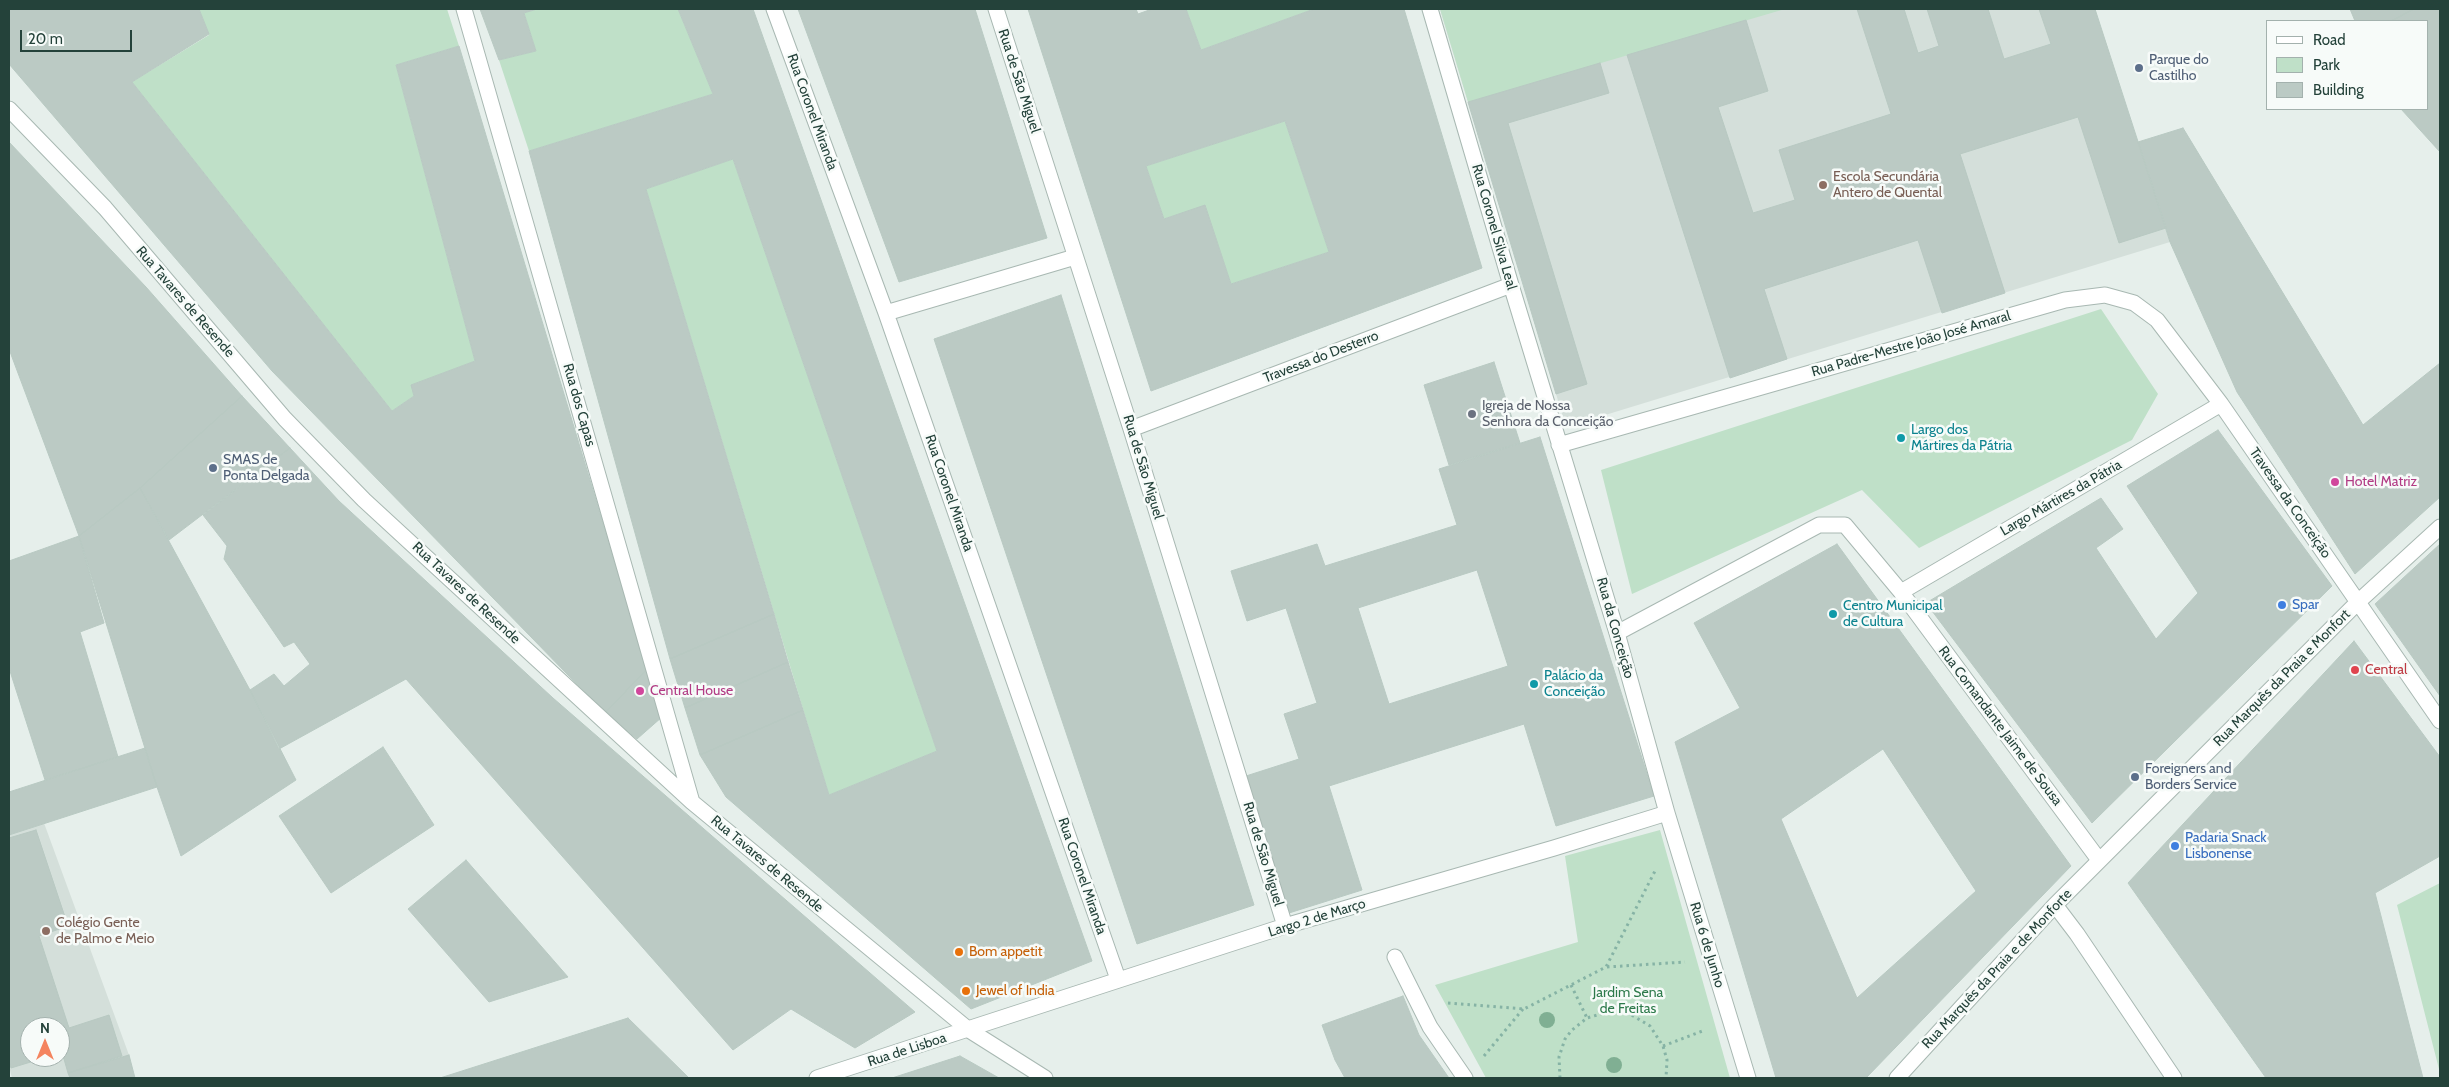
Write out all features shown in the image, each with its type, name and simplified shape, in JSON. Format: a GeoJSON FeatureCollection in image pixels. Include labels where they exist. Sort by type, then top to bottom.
{"type":"FeatureCollection","features":[{"type":"Feature","properties":{"kind":"street","name":"Rua dos Capas"},"geometry":{"type":"LineString","coordinates":[[464,9],[692,802]]}},
{"type":"Feature","properties":{"kind":"street","name":"Rua Coronel Miranda"},"geometry":{"type":"LineString","coordinates":[[774,9],[886,313],[1118,979]]}},
{"type":"Feature","properties":{"kind":"street","name":"Rua de São Miguel"},"geometry":{"type":"LineString","coordinates":[[996,9],[1131,429],[1286,926]]}},
{"type":"Feature","properties":{"kind":"street","name":"Rua Coronel Silva Leal"},"geometry":{"type":"LineString","coordinates":[[1430,9],[1559,445]]}},
{"type":"Feature","properties":{"kind":"street","name":"Rua Tavares de Resende"},"geometry":{"type":"LineString","coordinates":[[9,109],[105,208],[285,419],[358,493],[692,802],[968,1030],[1045,1078]]}},
{"type":"Feature","properties":{"kind":"street"},"geometry":{"type":"LineString","coordinates":[[886,313],[1076,257]]}},
{"type":"Feature","properties":{"kind":"street","name":"Travessa do Desterro"},"geometry":{"type":"LineString","coordinates":[[1131,429],[1511,284]]}},
{"type":"Feature","properties":{"kind":"street","name":"Rua Padre-Mestre João José Amaral"},"geometry":{"type":"LineString","coordinates":[[1559,445],[2065,300],[2105,294],[2134,303],[2157,320],[2222,404]]}},
{"type":"Feature","properties":{"kind":"street","name":"Largo Mártires da Pátria"},"geometry":{"type":"LineString","coordinates":[[1901,592],[2222,404]]}},
{"type":"Feature","properties":{"kind":"street","name":"Travessa da Conceição"},"geometry":{"type":"LineString","coordinates":[[2222,404],[2440,722]]}},
{"type":"Feature","properties":{"kind":"street","name":"Rua da Conceição"},"geometry":{"type":"LineString","coordinates":[[1559,445],[1617,632],[1667,813]]}},
{"type":"Feature","properties":{"kind":"street","name":"Rua Comandante Jaime de Sousa"},"geometry":{"type":"LineString","coordinates":[[1617,632],[1819,525],[1845,525],[1901,592],[2099,860]]}},
{"type":"Feature","properties":{"kind":"street","name":"Rua Marquês da Praia e Monfort"},"geometry":{"type":"LineString","coordinates":[[2099,860],[2358,602],[2440,527]]}},
{"type":"Feature","properties":{"kind":"street","name":"Largo 2 de Março"},"geometry":{"type":"LineString","coordinates":[[968,1030],[1118,979],[1286,926],[1667,813]]}},
{"type":"Feature","properties":{"kind":"street","name":"Rua 6 de Junho"},"geometry":{"type":"LineString","coordinates":[[1667,813],[1748,1078]]}},
{"type":"Feature","properties":{"kind":"street","name":"Rua Marquês da Praia e de Monforte"},"geometry":{"type":"LineString","coordinates":[[1897,1078],[2055,905],[2099,860]]}},
{"type":"Feature","properties":{"kind":"street"},"geometry":{"type":"LineString","coordinates":[[2055,905],[2077,934],[2174,1078]]}},
{"type":"Feature","properties":{"kind":"street"},"geometry":{"type":"LineString","coordinates":[[1395,957],[1430,1027],[1465,1078]]}},
{"type":"Feature","properties":{"kind":"street","name":"Rua de Lisboa"},"geometry":{"type":"LineString","coordinates":[[817,1078],[968,1030]]}},
{"type":"Feature","properties":{"kind":"path"},"geometry":{"type":"LineString","coordinates":[[1606,967],[1656,870]]}},
{"type":"Feature","properties":{"kind":"path"},"geometry":{"type":"LineString","coordinates":[[1478,1064],[1524,1009],[1606,967],[1693,962]]}},
{"type":"Feature","properties":{"kind":"path"},"geometry":{"type":"LineString","coordinates":[[1571,985],[1587,1018]]}},
{"type":"Feature","properties":{"kind":"path"},"geometry":{"type":"LineString","coordinates":[[1444,1003],[1524,1009]]}},
{"type":"Feature","properties":{"kind":"path"},"geometry":{"type":"LineString","coordinates":[[1560,1078],[1559,1057],[1565,1039],[1572,1030],[1587,1018],[1611,1011],[1630,1014],[1650,1026],[1663,1046],[1667,1060],[1666,1078]]}},
{"type":"Feature","properties":{"kind":"path"},"geometry":{"type":"LineString","coordinates":[[1663,1046],[1706,1029]]}},
{"type":"Feature","properties":{"kind":"shaded area","name":"Escola Secundária Antero de Quental"},"geometry":{"type":"Polygon","coordinates":[[[1440,9],[2095,9],[2170,242],[1566,427],[1440,9]]]}},
{"type":"Feature","properties":{"kind":"shaded area","name":"Colégio Gente de Palmo e Meio"},"geometry":{"type":"Polygon","coordinates":[[[44,823],[129,1055],[135,1078],[12,1078],[9,1067],[9,835],[44,823]]]}},
{"type":"Feature","properties":{"kind":"green space"},"geometry":{"type":"Polygon","coordinates":[[[199,9],[447,9],[459,46],[396,65],[475,361],[412,385],[414,396],[392,411],[132,82],[209,35],[199,9]]]}},
{"type":"Feature","properties":{"kind":"green space"},"geometry":{"type":"Polygon","coordinates":[[[537,9],[678,9],[713,94],[529,151],[499,60],[536,51],[524,13],[537,9]]]}},
{"type":"Feature","properties":{"kind":"green space"},"geometry":{"type":"Polygon","coordinates":[[[1186,9],[1314,9],[1201,50],[1186,9]]]}},
{"type":"Feature","properties":{"kind":"green space"},"geometry":{"type":"Polygon","coordinates":[[[1440,9],[1785,9],[1468,102],[1440,9]]]}},
{"type":"Feature","properties":{"kind":"green space"},"geometry":{"type":"Polygon","coordinates":[[[1285,121],[1329,252],[1231,284],[1205,206],[1164,219],[1146,166],[1285,121]]]}},
{"type":"Feature","properties":{"kind":"green space"},"geometry":{"type":"Polygon","coordinates":[[[733,159],[937,751],[829,795],[646,189],[733,159]]]}},
{"type":"Feature","properties":{"kind":"green space"},"geometry":{"type":"Polygon","coordinates":[[[2101,309],[2158,394],[2132,440],[1919,548],[1862,490],[1632,594],[1601,470],[2101,309]]]}},
{"type":"Feature","properties":{"kind":"green space","name":"Jardim Sena de Freitas"},"geometry":{"type":"Polygon","coordinates":[[[1660,830],[1730,1078],[1486,1078],[1435,985],[1578,942],[1565,856],[1660,830]]]}},
{"type":"Feature","properties":{"kind":"green space"},"geometry":{"type":"Polygon","coordinates":[[[2440,883],[2440,1073],[2397,905],[2440,883]]]}},
{"type":"Feature","properties":{"kind":"building"},"geometry":{"type":"Polygon","coordinates":[[[9,9],[199,9],[209,34],[132,82],[392,411],[414,396],[411,385],[475,361],[396,65],[459,46],[647,669],[605,713],[272,371],[9,64],[9,9]]]}},
{"type":"Feature","properties":{"kind":"building"},"geometry":{"type":"Polygon","coordinates":[[[480,9],[537,9],[524,13],[536,51],[499,60],[480,9]]]}},
{"type":"Feature","properties":{"kind":"building"},"geometry":{"type":"Polygon","coordinates":[[[678,9],[753,9],[1092,961],[971,1009],[726,797],[700,755],[803,710],[829,795],[937,751],[733,159],[646,189],[774,614],[670,659],[529,151],[713,94],[678,9]]]}},
{"type":"Feature","properties":{"kind":"building"},"geometry":{"type":"Polygon","coordinates":[[[798,9],[975,9],[1047,238],[899,282],[798,9]]]}},
{"type":"Feature","properties":{"kind":"building"},"geometry":{"type":"Polygon","coordinates":[[[1028,9],[1136,9],[1138,14],[1152,9],[1186,9],[1201,50],[1314,9],[1404,9],[1482,268],[1151,391],[1028,9]],[[1285,121],[1146,166],[1164,219],[1205,205],[1231,284],[1329,252],[1285,121]]]}},
{"type":"Feature","properties":{"kind":"building"},"geometry":{"type":"Polygon","coordinates":[[[1857,9],[1904,9],[1918,53],[1939,46],[1927,9],[1988,9],[2004,59],[2051,44],[2039,9],[2095,9],[2166,228],[2119,243],[2078,117],[1960,154],[2005,293],[1942,313],[1918,240],[1764,289],[1787,359],[1730,378],[1627,55],[1746,20],[1768,91],[1718,107],[1753,213],[1795,200],[1779,150],[1891,114],[1857,9]]]}},
{"type":"Feature","properties":{"kind":"building"},"geometry":{"type":"Polygon","coordinates":[[[2350,9],[2414,9],[2393,20],[2355,20],[2350,9]]]}},
{"type":"Feature","properties":{"kind":"building"},"geometry":{"type":"Polygon","coordinates":[[[2414,9],[2440,9],[2440,152],[2402,110],[2429,110],[2429,20],[2393,20],[2414,9]]]}},
{"type":"Feature","properties":{"kind":"building"},"geometry":{"type":"Polygon","coordinates":[[[1600,63],[1609,93],[1508,123],[1587,384],[1556,394],[1468,102],[1600,63]]]}},
{"type":"Feature","properties":{"kind":"building"},"geometry":{"type":"Polygon","coordinates":[[[2183,128],[2363,425],[2440,363],[2440,497],[2355,574],[2237,392],[2170,242],[2138,142],[2183,128]]]}},
{"type":"Feature","properties":{"kind":"building"},"geometry":{"type":"Polygon","coordinates":[[[9,142],[146,287],[242,396],[140,488],[79,536],[9,349],[9,142]]]}},
{"type":"Feature","properties":{"kind":"building"},"geometry":{"type":"Polygon","coordinates":[[[1061,295],[1254,905],[1137,944],[934,339],[1061,295]]]}},
{"type":"Feature","properties":{"kind":"building","name":"Igreja de Nossa Senhora da Conceição"},"geometry":{"type":"Polygon","coordinates":[[[1494,362],[1520,443],[1449,465],[1424,385],[1494,362]]]}},
{"type":"Feature","properties":{"kind":"building","name":"SMAS de Ponta Delgada"},"geometry":{"type":"Polygon","coordinates":[[[242,396],[290,448],[169,540],[140,488],[242,396]]]}},
{"type":"Feature","properties":{"kind":"building"},"geometry":{"type":"Polygon","coordinates":[[[2218,430],[2332,586],[2092,823],[1926,603],[2101,498],[2123,529],[2096,548],[2156,639],[2198,593],[2127,486],[2218,430]]]}},
{"type":"Feature","properties":{"kind":"building","name":"Palácio da Conceição"},"geometry":{"type":"Polygon","coordinates":[[[1540,437],[1654,796],[1556,826],[1524,724],[1329,786],[1362,890],[1289,913],[1246,776],[1299,759],[1284,714],[1317,703],[1286,608],[1247,621],[1231,571],[1317,544],[1325,566],[1457,525],[1439,469],[1540,437]],[[1477,570],[1358,608],[1389,704],[1508,666],[1477,570]]]}},
{"type":"Feature","properties":{"kind":"building"},"geometry":{"type":"Polygon","coordinates":[[[290,448],[339,501],[553,698],[915,1012],[855,1048],[791,1009],[733,1050],[406,679],[279,749],[250,690],[274,674],[284,686],[310,664],[294,642],[284,647],[224,559],[227,546],[203,515],[290,448]]]}},
{"type":"Feature","properties":{"kind":"building"},"geometry":{"type":"Polygon","coordinates":[[[140,488],[250,690],[296,780],[181,856],[157,787],[79,536],[140,488]]]}},
{"type":"Feature","properties":{"kind":"building"},"geometry":{"type":"Polygon","coordinates":[[[79,536],[104,623],[80,632],[118,757],[45,780],[9,668],[9,561],[79,536]]]}},
{"type":"Feature","properties":{"kind":"building"},"geometry":{"type":"Polygon","coordinates":[[[1837,544],[2071,866],[1866,1078],[1776,1078],[1675,742],[1740,708],[1694,623],[1837,544]],[[1883,749],[1781,819],[1857,998],[1976,891],[1883,749]]]}},
{"type":"Feature","properties":{"kind":"building"},"geometry":{"type":"Polygon","coordinates":[[[2440,544],[2440,696],[2375,604],[2440,544]]]}},
{"type":"Feature","properties":{"kind":"building"},"geometry":{"type":"Polygon","coordinates":[[[774,614],[788,662],[685,708],[670,659],[774,614]]]}},
{"type":"Feature","properties":{"kind":"building"},"geometry":{"type":"Polygon","coordinates":[[[2354,641],[2440,757],[2440,856],[2375,893],[2423,1078],[2266,1078],[2128,883],[2354,641]]]}},
{"type":"Feature","properties":{"kind":"building"},"geometry":{"type":"Polygon","coordinates":[[[788,662],[803,710],[700,755],[685,708],[788,662]]]}},
{"type":"Feature","properties":{"kind":"building","name":"Central House"},"geometry":{"type":"Polygon","coordinates":[[[647,669],[662,717],[637,739],[605,713],[647,669]]]}},
{"type":"Feature","properties":{"kind":"building"},"geometry":{"type":"Polygon","coordinates":[[[383,747],[434,825],[331,893],[279,816],[383,747]]]}},
{"type":"Feature","properties":{"kind":"building"},"geometry":{"type":"Polygon","coordinates":[[[145,748],[157,787],[9,835],[9,792],[145,748]]]}},
{"type":"Feature","properties":{"kind":"building"},"geometry":{"type":"Polygon","coordinates":[[[36,830],[68,926],[39,936],[65,1017],[20,1017],[20,1065],[11,1068],[9,1061],[9,838],[36,830]]]}},
{"type":"Feature","properties":{"kind":"building"},"geometry":{"type":"Polygon","coordinates":[[[466,860],[568,977],[489,1002],[408,909],[466,860]]]}},
{"type":"Feature","properties":{"kind":"building"},"geometry":{"type":"Polygon","coordinates":[[[1403,996],[1419,1035],[1449,1078],[1345,1078],[1335,1060],[1322,1025],[1403,996]]]}},
{"type":"Feature","properties":{"kind":"building"},"geometry":{"type":"Polygon","coordinates":[[[109,1015],[122,1056],[68,1073],[66,1067],[70,1067],[70,1028],[109,1015]]]}},
{"type":"Feature","properties":{"kind":"building"},"geometry":{"type":"Polygon","coordinates":[[[628,1018],[689,1078],[440,1078],[628,1018]]]}},
{"type":"Feature","properties":{"kind":"building"},"geometry":{"type":"Polygon","coordinates":[[[129,1055],[135,1078],[70,1078],[68,1073],[129,1055]]]}},
{"type":"Feature","properties":{"kind":"building"},"geometry":{"type":"Polygon","coordinates":[[[960,1056],[999,1078],[892,1078],[960,1056]]]}},
{"type":"Feature","properties":{"kind":"place","name":"Parque do Castilho"},"geometry":{"type":"Point","coordinates":[2139,68]}},
{"type":"Feature","properties":{"kind":"place","name":"Escola Secundária Antero de Quental"},"geometry":{"type":"Point","coordinates":[1823,185]}},
{"type":"Feature","properties":{"kind":"place","name":"Igreja de Nossa Senhora da Conceição"},"geometry":{"type":"Point","coordinates":[1472,414]}},
{"type":"Feature","properties":{"kind":"place","name":"Largo dos Mártires da Pátria"},"geometry":{"type":"Point","coordinates":[1901,438]}},
{"type":"Feature","properties":{"kind":"place","name":"SMAS de Ponta Delgada"},"geometry":{"type":"Point","coordinates":[213,468]}},
{"type":"Feature","properties":{"kind":"place","name":"Hotel Matriz"},"geometry":{"type":"Point","coordinates":[2335,482]}},
{"type":"Feature","properties":{"kind":"place","name":"Spar"},"geometry":{"type":"Point","coordinates":[2282,605]}},
{"type":"Feature","properties":{"kind":"place","name":"Centro Municipal de Cultura"},"geometry":{"type":"Point","coordinates":[1833,614]}},
{"type":"Feature","properties":{"kind":"place","name":"Central"},"geometry":{"type":"Point","coordinates":[2355,670]}},
{"type":"Feature","properties":{"kind":"place","name":"Palácio da Conceição"},"geometry":{"type":"Point","coordinates":[1534,684]}},
{"type":"Feature","properties":{"kind":"place","name":"Central House"},"geometry":{"type":"Point","coordinates":[640,691]}},
{"type":"Feature","properties":{"kind":"place","name":"Foreigners and Borders Service"},"geometry":{"type":"Point","coordinates":[2135,777]}},
{"type":"Feature","properties":{"kind":"place","name":"Padaria Snack Lisbonense"},"geometry":{"type":"Point","coordinates":[2175,846]}},
{"type":"Feature","properties":{"kind":"place","name":"Colégio Gente de Palmo e Meio"},"geometry":{"type":"Point","coordinates":[46,931]}},
{"type":"Feature","properties":{"kind":"place","name":"Bom appetit"},"geometry":{"type":"Point","coordinates":[959,952]}},
{"type":"Feature","properties":{"kind":"place","name":"Jewel of India"},"geometry":{"type":"Point","coordinates":[966,991]}}]}
